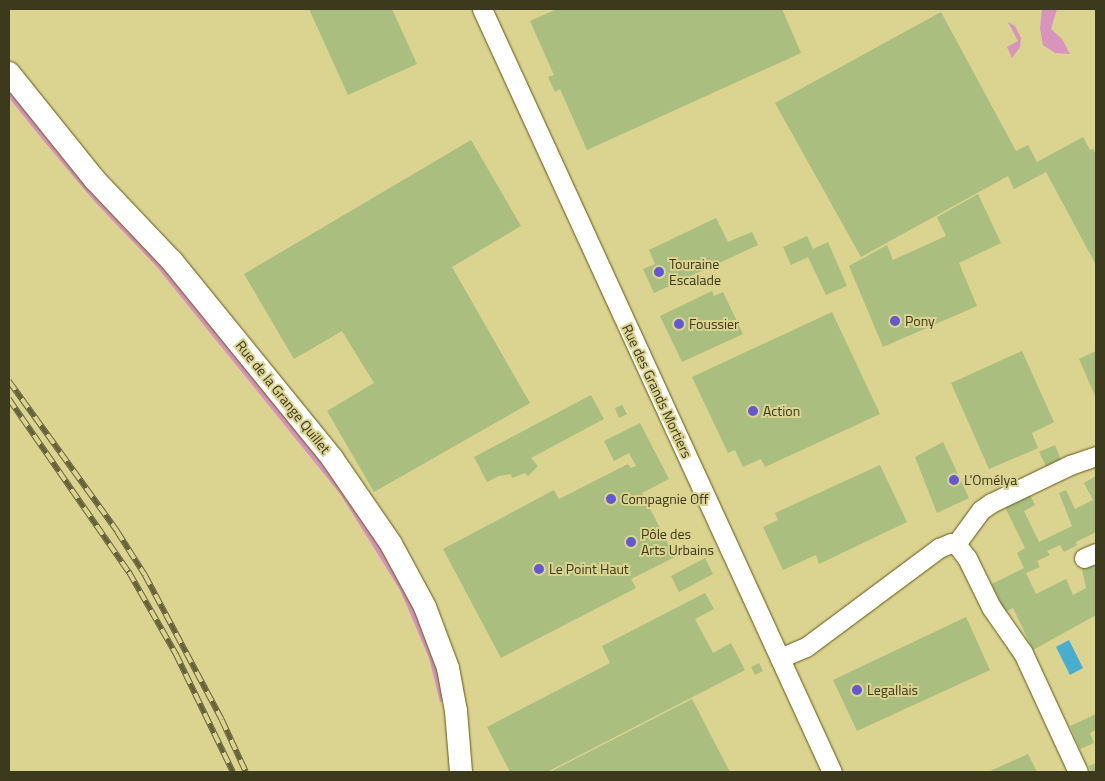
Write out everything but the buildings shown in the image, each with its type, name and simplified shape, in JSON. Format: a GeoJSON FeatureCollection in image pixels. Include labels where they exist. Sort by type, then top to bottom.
{"type":"FeatureCollection","features":[{"type":"Feature","properties":{"kind":"street","name":"Rue des Grands Mortiers"},"geometry":{"type":"LineString","coordinates":[[482,9],[832,772]]}},
{"type":"Feature","properties":{"kind":"street","name":"Rue de la Grange Quillet"},"geometry":{"type":"LineString","coordinates":[[9,73],[95,180],[190,283],[332,458],[391,544],[425,607],[448,668],[456,711],[461,772]]}},
{"type":"Feature","properties":{"kind":"street"},"geometry":{"type":"LineString","coordinates":[[956,544],[981,510],[991,503],[1096,456]]}},
{"type":"Feature","properties":{"kind":"street"},"geometry":{"type":"LineString","coordinates":[[780,658],[806,647],[939,548],[951,543],[956,544],[967,558],[991,607],[1023,653],[1078,772]]}},
{"type":"Feature","properties":{"kind":"shaded area"},"geometry":{"type":"Polygon","coordinates":[[[1042,9],[1057,9],[1051,29],[1062,39],[1070,54],[1055,53],[1043,45],[1040,29],[1042,9]]]}},
{"type":"Feature","properties":{"kind":"shaded area"},"geometry":{"type":"Polygon","coordinates":[[[1008,22],[1015,26],[1021,38],[1020,47],[1012,58],[1007,47],[1018,41],[1008,22]]]}},
{"type":"Feature","properties":{"kind":"shaded area"},"geometry":{"type":"Polygon","coordinates":[[[9,91],[78,174],[140,240],[317,454],[351,501],[405,587],[437,663],[445,701],[440,702],[429,658],[400,590],[341,495],[156,266],[94,201],[42,139],[9,98],[9,91]]]}},
{"type":"Feature","properties":{"kind":"water"},"geometry":{"type":"Polygon","coordinates":[[[1069,640],[1083,668],[1070,675],[1056,647],[1069,640]]]}},
{"type":"Feature","properties":{"kind":"railway"},"geometry":{"type":"LineString","coordinates":[[9,381],[117,531],[145,575],[222,720],[246,772]]}},
{"type":"Feature","properties":{"kind":"railway"},"geometry":{"type":"LineString","coordinates":[[9,399],[129,572],[176,654],[233,772]]}},
{"type":"Feature","properties":{"kind":"place","name":"Touraine Escalade"},"geometry":{"type":"Point","coordinates":[659,272]}},
{"type":"Feature","properties":{"kind":"place","name":"Pony"},"geometry":{"type":"Point","coordinates":[895,321]}},
{"type":"Feature","properties":{"kind":"place","name":"Foussier"},"geometry":{"type":"Point","coordinates":[679,324]}},
{"type":"Feature","properties":{"kind":"place","name":"Action"},"geometry":{"type":"Point","coordinates":[753,411]}},
{"type":"Feature","properties":{"kind":"place","name":"L'Omélya"},"geometry":{"type":"Point","coordinates":[954,480]}},
{"type":"Feature","properties":{"kind":"place","name":"Compagnie Off"},"geometry":{"type":"Point","coordinates":[611,499]}},
{"type":"Feature","properties":{"kind":"place","name":"Pôle des Arts Urbains"},"geometry":{"type":"Point","coordinates":[631,542]}},
{"type":"Feature","properties":{"kind":"place","name":"Le Point Haut"},"geometry":{"type":"Point","coordinates":[539,569]}},
{"type":"Feature","properties":{"kind":"place","name":"Legallais"},"geometry":{"type":"Point","coordinates":[857,690]}}]}
